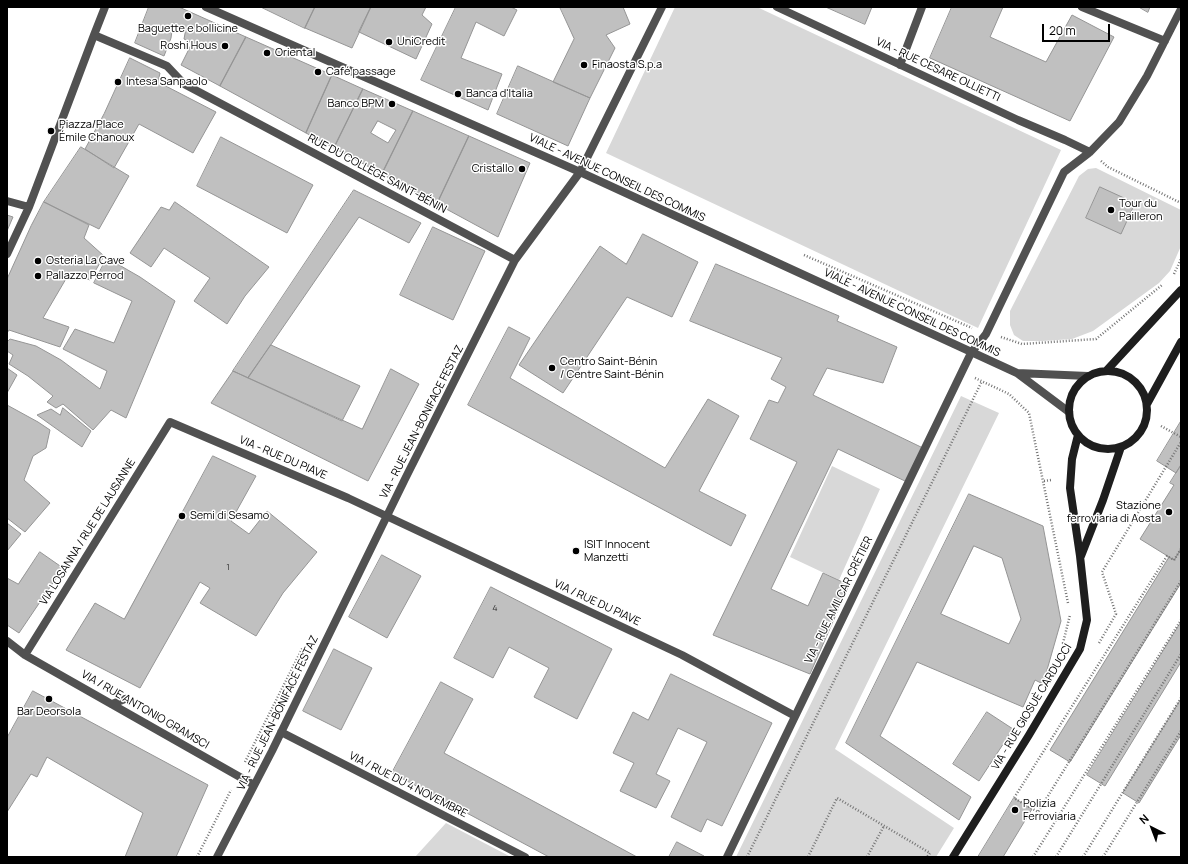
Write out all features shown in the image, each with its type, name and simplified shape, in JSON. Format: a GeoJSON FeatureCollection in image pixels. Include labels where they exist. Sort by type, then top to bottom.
{"type":"FeatureCollection","features":[{"type":"Feature","properties":{"kind":"street"},"geometry":{"type":"LineString","coordinates":[[7,254],[29,207],[94,34],[106,7]]}},
{"type":"Feature","properties":{"kind":"street","name":"VIALE - AVENUE CONSEIL DES COMMIS"},"geometry":{"type":"LineString","coordinates":[[206,7],[580,172],[1017,373]]}},
{"type":"Feature","properties":{"kind":"street","name":"VIA - RUE JEAN-BONIFACE FESTAZ"},"geometry":{"type":"LineString","coordinates":[[217,857],[281,732],[386,517],[516,260],[580,172],[662,7]]}},
{"type":"Feature","properties":{"kind":"street","name":"VIA - RUE CESARE OLLIETTI"},"geometry":{"type":"LineString","coordinates":[[777,7],[1090,152]]}},
{"type":"Feature","properties":{"kind":"street"},"geometry":{"type":"LineString","coordinates":[[900,65],[922,7]]}},
{"type":"Feature","properties":{"kind":"street"},"geometry":{"type":"LineString","coordinates":[[1082,7],[1165,41]]}},
{"type":"Feature","properties":{"kind":"street","name":"VIA - RUE AMILCAR CRÉTIER"},"geometry":{"type":"LineString","coordinates":[[727,857],[971,353],[986,334],[1064,172],[1090,152],[1119,122],[1147,76],[1181,8]]}},
{"type":"Feature","properties":{"kind":"street","name":"RUE DU COLLÈGE SAINT-BÉNIN"},"geometry":{"type":"LineString","coordinates":[[94,34],[167,66],[184,84],[516,260]]}},
{"type":"Feature","properties":{"kind":"street"},"geometry":{"type":"LineString","coordinates":[[7,201],[29,207]]}},
{"type":"Feature","properties":{"kind":"street"},"geometry":{"type":"LineString","coordinates":[[1107,370],[1181,290]]}},
{"type":"Feature","properties":{"kind":"street"},"geometry":{"type":"LineString","coordinates":[[1147,404],[1181,342]]}},
{"type":"Feature","properties":{"kind":"street"},"geometry":{"type":"LineString","coordinates":[[1017,373],[1088,376],[1107,370],[1121,372],[1131,377],[1139,385],[1144,394],[1147,404],[1147,416],[1143,428],[1138,436],[1121,447],[1110,449],[1099,448],[1084,441],[1073,428],[1069,412],[1070,401],[1074,391],[1088,376]]}},
{"type":"Feature","properties":{"kind":"street"},"geometry":{"type":"LineString","coordinates":[[1017,373],[1069,412]]}},
{"type":"Feature","properties":{"kind":"street","name":"VIA - RUE DU PIAVE"},"geometry":{"type":"LineString","coordinates":[[170,422],[348,498],[386,517]]}},
{"type":"Feature","properties":{"kind":"street","name":"VIA LOSANNA / RUE DE LAUSANNE"},"geometry":{"type":"LineString","coordinates":[[25,654],[170,422]]}},
{"type":"Feature","properties":{"kind":"street","name":"VIA - RUE GIOSUÈ CARDUCCI"},"geometry":{"type":"LineString","coordinates":[[953,857],[1029,735],[1080,649],[1087,620],[1080,556],[1070,488],[1072,459],[1078,435]]}},
{"type":"Feature","properties":{"kind":"street"},"geometry":{"type":"LineString","coordinates":[[1080,556],[1103,500],[1121,447]]}},
{"type":"Feature","properties":{"kind":"street","name":"VIA / RUE DU PIAVE"},"geometry":{"type":"LineString","coordinates":[[386,517],[682,655],[795,716]]}},
{"type":"Feature","properties":{"kind":"street","name":"VIA / RUE ANTONIO GRAMSCI"},"geometry":{"type":"LineString","coordinates":[[7,641],[25,654],[254,785]]}},
{"type":"Feature","properties":{"kind":"street"},"geometry":{"type":"LineString","coordinates":[[112,704],[125,699]]}},
{"type":"Feature","properties":{"kind":"street","name":"VIA / RUE DU 4 NOVEMBRE"},"geometry":{"type":"LineString","coordinates":[[281,732],[525,857]]}},
{"type":"Feature","properties":{"kind":"path"},"geometry":{"type":"LineString","coordinates":[[1090,152],[1108,166],[1181,203]]}},
{"type":"Feature","properties":{"kind":"path"},"geometry":{"type":"LineString","coordinates":[[797,253],[986,334],[1022,344],[1096,341],[1166,282]]}},
{"type":"Feature","properties":{"kind":"path"},"geometry":{"type":"LineString","coordinates":[[1170,278],[1174,274],[1181,259]]}},
{"type":"Feature","properties":{"kind":"path"},"geometry":{"type":"LineString","coordinates":[[1174,274],[1177,278]]}},
{"type":"Feature","properties":{"kind":"path"},"geometry":{"type":"LineString","coordinates":[[747,857],[982,381]]}},
{"type":"Feature","properties":{"kind":"path"},"geometry":{"type":"LineString","coordinates":[[1161,426],[1181,437]]}},
{"type":"Feature","properties":{"kind":"path"},"geometry":{"type":"LineString","coordinates":[[1044,482],[1051,480]]}},
{"type":"Feature","properties":{"kind":"path"},"geometry":{"type":"LineString","coordinates":[[1181,548],[1174,560],[1167,556],[1014,798],[1038,812],[1181,581]]}},
{"type":"Feature","properties":{"kind":"path"},"geometry":{"type":"LineString","coordinates":[[1034,857],[1181,620]]}},
{"type":"Feature","properties":{"kind":"path"},"geometry":{"type":"LineString","coordinates":[[1056,857],[1181,654]]}},
{"type":"Feature","properties":{"kind":"path"},"geometry":{"type":"LineString","coordinates":[[1083,857],[1181,698]]}},
{"type":"Feature","properties":{"kind":"path"},"geometry":{"type":"LineString","coordinates":[[1103,857],[1181,731]]}},
{"type":"Feature","properties":{"kind":"path"},"geometry":{"type":"LineString","coordinates":[[808,857],[837,798],[930,853],[928,857]]}},
{"type":"Feature","properties":{"kind":"path"},"geometry":{"type":"LineString","coordinates":[[867,857],[884,826]]}},
{"type":"Feature","properties":{"kind":"shaded area"},"geometry":{"type":"Polygon","coordinates":[[[675,7],[757,7],[1061,150],[978,328],[606,153],[675,7]]]}},
{"type":"Feature","properties":{"kind":"shaded area"},"geometry":{"type":"Polygon","coordinates":[[[1096,168],[1181,210],[1181,246],[1170,271],[1159,283],[1093,331],[1072,339],[1023,341],[1014,335],[1010,325],[1010,311],[1079,176],[1088,169],[1096,168]]]}},
{"type":"Feature","properties":{"kind":"shaded area"},"geometry":{"type":"Polygon","coordinates":[[[961,396],[999,413],[835,749],[954,828],[936,857],[736,857],[961,396]]]}},
{"type":"Feature","properties":{"kind":"shaded area"},"geometry":{"type":"Polygon","coordinates":[[[832,466],[880,489],[839,580],[790,557],[832,466]]]}},
{"type":"Feature","properties":{"kind":"shaded area"},"geometry":{"type":"Polygon","coordinates":[[[446,823],[511,857],[415,857],[446,823]]]}},
{"type":"Feature","properties":{"kind":"building"},"geometry":{"type":"Polygon","coordinates":[[[149,7],[179,7],[246,37],[220,86],[181,65],[192,43],[184,39],[186,28],[173,23],[171,38],[164,56],[135,43],[149,7]]]}},
{"type":"Feature","properties":{"kind":"building"},"geometry":{"type":"Polygon","coordinates":[[[261,7],[315,7],[305,28],[261,7]]]}},
{"type":"Feature","properties":{"kind":"building"},"geometry":{"type":"Polygon","coordinates":[[[315,7],[371,7],[352,48],[305,28],[315,7]]]}},
{"type":"Feature","properties":{"kind":"building"},"geometry":{"type":"Polygon","coordinates":[[[371,7],[426,7],[422,15],[432,24],[416,59],[359,32],[371,7]]]}},
{"type":"Feature","properties":{"kind":"building"},"geometry":{"type":"Polygon","coordinates":[[[456,7],[511,7],[517,10],[504,36],[476,22],[461,58],[502,74],[488,110],[421,80],[456,7]]]}},
{"type":"Feature","properties":{"kind":"building","name":"Finaosta S.p.a"},"geometry":{"type":"Polygon","coordinates":[[[560,7],[623,7],[630,24],[606,35],[615,48],[590,98],[553,82],[574,39],[560,7]]]}},
{"type":"Feature","properties":{"kind":"building"},"geometry":{"type":"Polygon","coordinates":[[[826,7],[872,7],[865,24],[826,7]]]}},
{"type":"Feature","properties":{"kind":"building"},"geometry":{"type":"Polygon","coordinates":[[[952,7],[1003,7],[990,37],[1046,62],[1072,15],[1114,37],[1070,121],[930,58],[952,7]]]}},
{"type":"Feature","properties":{"kind":"building"},"geometry":{"type":"Polygon","coordinates":[[[1139,7],[1150,7],[1148,12],[1139,7]]]}},
{"type":"Feature","properties":{"kind":"building"},"geometry":{"type":"Polygon","coordinates":[[[246,37],[332,75],[306,133],[220,86],[246,37]]]}},
{"type":"Feature","properties":{"kind":"building"},"geometry":{"type":"Polygon","coordinates":[[[130,58],[160,73],[158,82],[216,112],[193,153],[139,124],[114,168],[85,149],[104,114],[130,58]]]}},
{"type":"Feature","properties":{"kind":"building"},"geometry":{"type":"Polygon","coordinates":[[[518,66],[590,98],[568,146],[497,114],[518,66]]]}},
{"type":"Feature","properties":{"kind":"building"},"geometry":{"type":"Polygon","coordinates":[[[332,75],[363,89],[334,148],[306,133],[332,75]]]}},
{"type":"Feature","properties":{"kind":"building"},"geometry":{"type":"Polygon","coordinates":[[[363,89],[413,111],[382,174],[334,148],[363,89]],[[378,121],[371,133],[388,143],[396,130],[378,121]]]}},
{"type":"Feature","properties":{"kind":"building"},"geometry":{"type":"Polygon","coordinates":[[[413,111],[469,136],[437,204],[382,174],[413,111]]]}},
{"type":"Feature","properties":{"kind":"building"},"geometry":{"type":"Polygon","coordinates":[[[469,136],[530,163],[498,237],[437,204],[469,136]]]}},
{"type":"Feature","properties":{"kind":"building"},"geometry":{"type":"Polygon","coordinates":[[[221,137],[313,185],[287,233],[197,186],[221,137]]]}},
{"type":"Feature","properties":{"kind":"building"},"geometry":{"type":"Polygon","coordinates":[[[81,147],[129,176],[99,229],[44,202],[81,147]]]}},
{"type":"Feature","properties":{"kind":"building","name":"Tour du Pailleron"},"geometry":{"type":"Polygon","coordinates":[[[1100,187],[1135,203],[1121,234],[1086,218],[1100,187]]]}},
{"type":"Feature","properties":{"kind":"building"},"geometry":{"type":"Polygon","coordinates":[[[354,190],[421,223],[409,243],[359,217],[248,378],[233,371],[354,190]]]}},
{"type":"Feature","properties":{"kind":"building","name":"Pallazzo Perrod"},"geometry":{"type":"Polygon","coordinates":[[[44,202],[89,225],[84,238],[104,256],[90,280],[70,272],[43,318],[69,327],[60,347],[9,330],[7,333],[7,279],[31,226],[44,202]]]}},
{"type":"Feature","properties":{"kind":"building"},"geometry":{"type":"Polygon","coordinates":[[[175,202],[269,267],[245,296],[227,324],[194,301],[210,278],[164,248],[151,267],[130,253],[161,207],[169,210],[175,202]]]}},
{"type":"Feature","properties":{"kind":"building"},"geometry":{"type":"Polygon","coordinates":[[[7,215],[13,217],[7,231],[7,215]]]}},
{"type":"Feature","properties":{"kind":"building"},"geometry":{"type":"Polygon","coordinates":[[[433,227],[485,251],[453,320],[400,295],[433,227]]]}},
{"type":"Feature","properties":{"kind":"building"},"geometry":{"type":"Polygon","coordinates":[[[643,234],[698,262],[672,317],[627,297],[563,393],[519,365],[600,246],[626,264],[643,234]]]}},
{"type":"Feature","properties":{"kind":"building"},"geometry":{"type":"Polygon","coordinates":[[[107,258],[140,277],[175,301],[126,418],[111,410],[93,430],[63,404],[56,408],[47,402],[53,396],[28,376],[9,364],[13,355],[7,351],[7,342],[10,339],[36,346],[61,360],[100,389],[107,371],[63,349],[75,329],[114,343],[132,301],[94,283],[107,258]]]}},
{"type":"Feature","properties":{"kind":"building"},"geometry":{"type":"Polygon","coordinates":[[[716,264],[839,316],[837,321],[897,347],[883,383],[827,368],[813,395],[923,448],[907,482],[838,449],[771,589],[808,606],[823,573],[849,585],[810,674],[713,635],[797,462],[750,439],[769,400],[778,403],[786,387],[771,379],[782,358],[690,321],[716,264]]]}},
{"type":"Feature","properties":{"kind":"building"},"geometry":{"type":"Polygon","coordinates":[[[509,327],[530,338],[510,378],[665,468],[708,399],[739,416],[699,491],[746,515],[731,546],[468,405],[509,327]]]}},
{"type":"Feature","properties":{"kind":"building"},"geometry":{"type":"Polygon","coordinates":[[[271,345],[360,386],[342,421],[248,378],[271,345]]]}},
{"type":"Feature","properties":{"kind":"building"},"geometry":{"type":"Polygon","coordinates":[[[7,368],[17,375],[7,393],[7,368]]]}},
{"type":"Feature","properties":{"kind":"building"},"geometry":{"type":"Polygon","coordinates":[[[391,369],[419,384],[368,481],[211,403],[233,371],[362,429],[391,369]]]}},
{"type":"Feature","properties":{"kind":"building"},"geometry":{"type":"Polygon","coordinates":[[[7,405],[50,430],[46,448],[33,456],[24,480],[50,503],[25,532],[7,518],[7,405]]]}},
{"type":"Feature","properties":{"kind":"building"},"geometry":{"type":"Polygon","coordinates":[[[63,408],[91,431],[82,447],[37,415],[51,409],[60,415],[63,408]]]}},
{"type":"Feature","properties":{"kind":"building"},"geometry":{"type":"Polygon","coordinates":[[[1181,421],[1181,465],[1176,473],[1157,461],[1181,421]]]}},
{"type":"Feature","properties":{"kind":"building"},"geometry":{"type":"Polygon","coordinates":[[[213,456],[256,476],[231,521],[249,534],[267,511],[317,552],[283,593],[256,636],[200,603],[210,588],[200,582],[140,688],[66,650],[95,603],[124,619],[213,456]]]}},
{"type":"Feature","properties":{"kind":"building","name":"Stazione ferroviaria di Aosta"},"geometry":{"type":"Polygon","coordinates":[[[1181,465],[1181,549],[1174,560],[1140,539],[1174,485],[1170,483],[1181,465]]]}},
{"type":"Feature","properties":{"kind":"building"},"geometry":{"type":"Polygon","coordinates":[[[969,494],[1043,526],[1061,621],[1043,684],[1035,680],[1023,707],[917,662],[880,736],[971,797],[959,820],[846,743],[969,494]],[[974,546],[941,614],[1009,644],[1021,619],[1002,558],[974,546]]]}},
{"type":"Feature","properties":{"kind":"building"},"geometry":{"type":"Polygon","coordinates":[[[7,523],[21,534],[7,551],[7,523]]]}},
{"type":"Feature","properties":{"kind":"building"},"geometry":{"type":"Polygon","coordinates":[[[1181,549],[1181,583],[1070,762],[1050,750],[1169,557],[1174,560],[1181,549]]]}},
{"type":"Feature","properties":{"kind":"building"},"geometry":{"type":"Polygon","coordinates":[[[40,552],[63,568],[19,633],[7,625],[7,578],[18,584],[40,552]]]}},
{"type":"Feature","properties":{"kind":"building"},"geometry":{"type":"Polygon","coordinates":[[[382,555],[421,576],[387,638],[349,617],[382,555]]]}},
{"type":"Feature","properties":{"kind":"building"},"geometry":{"type":"Polygon","coordinates":[[[491,587],[612,649],[577,719],[534,697],[549,668],[509,647],[493,678],[454,658],[491,587]]]}},
{"type":"Feature","properties":{"kind":"building"},"geometry":{"type":"Polygon","coordinates":[[[1181,622],[1181,662],[1105,786],[1087,775],[1181,622]]]}},
{"type":"Feature","properties":{"kind":"building"},"geometry":{"type":"Polygon","coordinates":[[[334,649],[372,668],[341,730],[303,711],[334,649]]]}},
{"type":"Feature","properties":{"kind":"building"},"geometry":{"type":"Polygon","coordinates":[[[671,674],[772,723],[722,826],[707,819],[701,832],[671,817],[707,742],[678,728],[656,774],[670,781],[656,808],[620,791],[634,763],[613,753],[633,712],[648,720],[671,674]]]}},
{"type":"Feature","properties":{"kind":"building"},"geometry":{"type":"Polygon","coordinates":[[[441,682],[473,699],[444,753],[637,857],[549,857],[392,773],[441,682]]]}},
{"type":"Feature","properties":{"kind":"building"},"geometry":{"type":"Polygon","coordinates":[[[33,691],[208,785],[176,857],[125,857],[143,813],[47,757],[37,777],[31,774],[7,812],[7,738],[33,691]]]}},
{"type":"Feature","properties":{"kind":"building"},"geometry":{"type":"Polygon","coordinates":[[[1181,699],[1181,735],[1139,803],[1123,793],[1181,699]]]}},
{"type":"Feature","properties":{"kind":"building"},"geometry":{"type":"Polygon","coordinates":[[[987,712],[1013,729],[979,781],[953,764],[987,712]]]}},
{"type":"Feature","properties":{"kind":"building"},"geometry":{"type":"Polygon","coordinates":[[[1014,798],[1032,809],[1003,857],[978,857],[1014,798]]]}},
{"type":"Feature","properties":{"kind":"building"},"geometry":{"type":"Polygon","coordinates":[[[677,842],[704,856],[704,857],[669,857],[677,842]]]}},
{"type":"Feature","properties":{"kind":"place","name":"Baguette e bollicine"},"geometry":{"type":"Point","coordinates":[188,16]}},
{"type":"Feature","properties":{"kind":"place","name":"UniCredit"},"geometry":{"type":"Point","coordinates":[389,42]}},
{"type":"Feature","properties":{"kind":"place","name":"Roshi Hous"},"geometry":{"type":"Point","coordinates":[225,46]}},
{"type":"Feature","properties":{"kind":"place","name":"Oriental"},"geometry":{"type":"Point","coordinates":[267,53]}},
{"type":"Feature","properties":{"kind":"place","name":"Finaosta S.p.a"},"geometry":{"type":"Point","coordinates":[584,65]}},
{"type":"Feature","properties":{"kind":"place","name":"Café passage"},"geometry":{"type":"Point","coordinates":[318,72]}},
{"type":"Feature","properties":{"kind":"place","name":"Intesa Sanpaolo"},"geometry":{"type":"Point","coordinates":[118,82]}},
{"type":"Feature","properties":{"kind":"place","name":"Banca d'Italia"},"geometry":{"type":"Point","coordinates":[458,94]}},
{"type":"Feature","properties":{"kind":"place","name":"Banco BPM"},"geometry":{"type":"Point","coordinates":[392,104]}},
{"type":"Feature","properties":{"kind":"place","name":"Piazza/Place Émile Chanoux"},"geometry":{"type":"Point","coordinates":[51,131]}},
{"type":"Feature","properties":{"kind":"place","name":"Cristallo"},"geometry":{"type":"Point","coordinates":[522,169]}},
{"type":"Feature","properties":{"kind":"place","name":"Tour du Pailleron"},"geometry":{"type":"Point","coordinates":[1111,210]}},
{"type":"Feature","properties":{"kind":"place","name":"Osteria La Cave"},"geometry":{"type":"Point","coordinates":[38,261]}},
{"type":"Feature","properties":{"kind":"place","name":"Pallazzo Perrod"},"geometry":{"type":"Point","coordinates":[38,276]}},
{"type":"Feature","properties":{"kind":"place","name":"Centro Saint-Bénin / Centre Saint-Bénin"},"geometry":{"type":"Point","coordinates":[552,368]}},
{"type":"Feature","properties":{"kind":"place","name":"Stazione ferroviaria di Aosta"},"geometry":{"type":"Point","coordinates":[1169,512]}},
{"type":"Feature","properties":{"kind":"place","name":"Semi di Sesamo"},"geometry":{"type":"Point","coordinates":[182,516]}},
{"type":"Feature","properties":{"kind":"place","name":"ISIT Innocent Manzetti"},"geometry":{"type":"Point","coordinates":[576,551]}},
{"type":"Feature","properties":{"kind":"place","name":"Bar Deorsola"},"geometry":{"type":"Point","coordinates":[49,699]}},
{"type":"Feature","properties":{"kind":"place","name":"Polizia Ferroviaria"},"geometry":{"type":"Point","coordinates":[1015,810]}}]}
